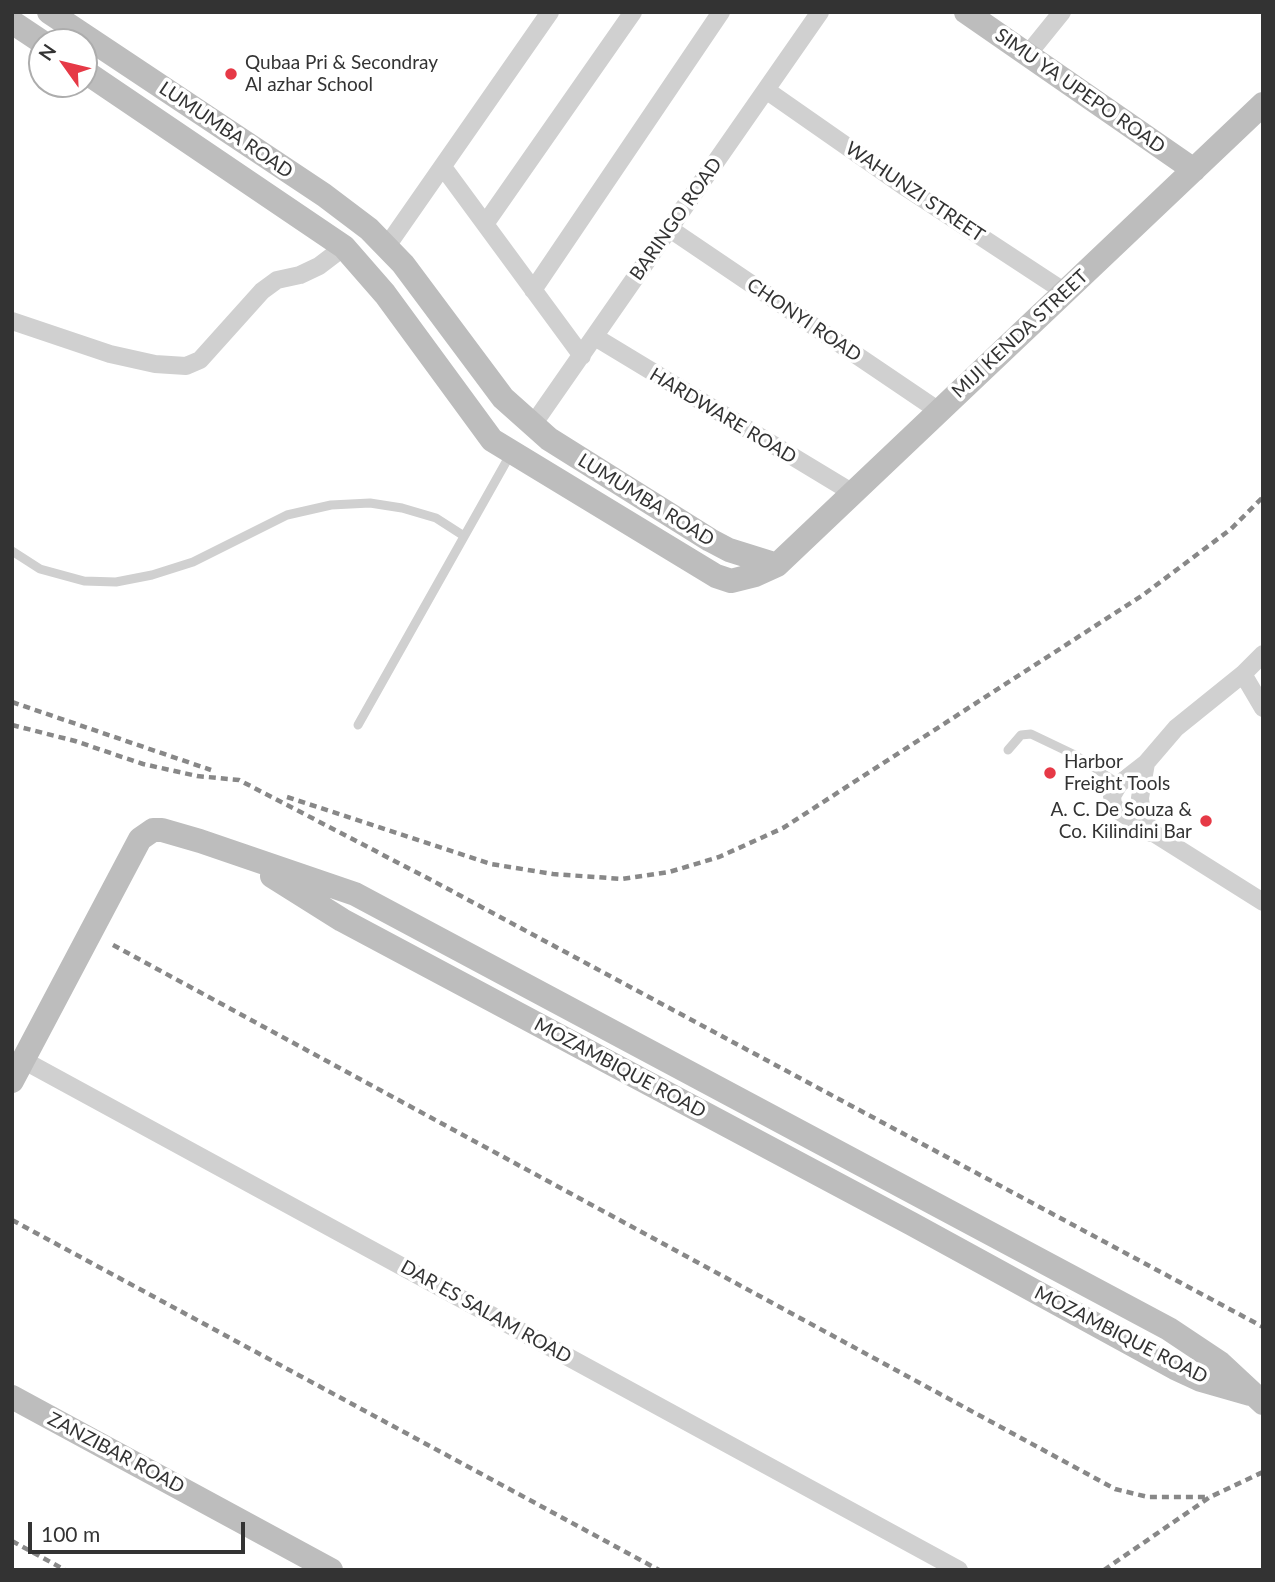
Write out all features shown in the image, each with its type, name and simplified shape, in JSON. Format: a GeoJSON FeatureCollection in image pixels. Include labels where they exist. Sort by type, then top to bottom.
{"type":"FeatureCollection","features":[{"type":"Feature","properties":{"kind":"main road","name":"LUMUMBA ROAD"},"geometry":{"type":"LineString","coordinates":[[49,12],[324,195],[369,229],[403,264],[503,398],[533,426],[660,510],[729,550],[777,565]]}},
{"type":"Feature","properties":{"kind":"main road","name":"SIMU YA UPEPO ROAD"},"geometry":{"type":"LineString","coordinates":[[966,12],[1194,170]]}},
{"type":"Feature","properties":{"kind":"main road"},"geometry":{"type":"LineString","coordinates":[[12,22],[28,33]]}},
{"type":"Feature","properties":{"kind":"main road","name":"LUMUMBA ROAD"},"geometry":{"type":"LineString","coordinates":[[98,80],[344,247],[385,294],[492,440],[716,576],[732,581],[777,565]]}},
{"type":"Feature","properties":{"kind":"main road","name":"MIJI KENDA STREET"},"geometry":{"type":"LineString","coordinates":[[777,565],[1263,104]]}},
{"type":"Feature","properties":{"kind":"main road"},"geometry":{"type":"LineString","coordinates":[[645,533],[660,510]]}},
{"type":"Feature","properties":{"kind":"main road","name":"MOZAMBIQUE ROAD"},"geometry":{"type":"LineString","coordinates":[[16,1065],[140,839],[153,830],[162,830],[355,894],[1169,1329],[1220,1363],[1258,1399]]}},
{"type":"Feature","properties":{"kind":"main road","name":"ZANZIBAR ROAD"},"geometry":{"type":"LineString","coordinates":[[12,1397],[331,1570]]}},
{"type":"Feature","properties":{"kind":"street"},"geometry":{"type":"LineString","coordinates":[[387,246],[550,12]]}},
{"type":"Feature","properties":{"kind":"street"},"geometry":{"type":"LineString","coordinates":[[485,224],[633,12]]}},
{"type":"Feature","properties":{"kind":"street"},"geometry":{"type":"LineString","coordinates":[[533,290],[721,12]]}},
{"type":"Feature","properties":{"kind":"street","name":"BARINGO ROAD"},"geometry":{"type":"LineString","coordinates":[[533,426],[820,12]]}},
{"type":"Feature","properties":{"kind":"street"},"geometry":{"type":"LineString","coordinates":[[1028,54],[1062,12]]}},
{"type":"Feature","properties":{"kind":"street","name":"WAHUNZI STREET"},"geometry":{"type":"LineString","coordinates":[[766,90],[905,187],[1065,292]]}},
{"type":"Feature","properties":{"kind":"street"},"geometry":{"type":"LineString","coordinates":[[443,167],[582,356]]}},
{"type":"Feature","properties":{"kind":"street","name":"CHONYI ROAD"},"geometry":{"type":"LineString","coordinates":[[670,229],[939,411]]}},
{"type":"Feature","properties":{"kind":"street"},"geometry":{"type":"LineString","coordinates":[[12,321],[110,354],[155,364],[186,366],[200,360],[262,291],[277,280],[300,275],[319,266],[344,247]]}},
{"type":"Feature","properties":{"kind":"street","name":"HARDWARE ROAD"},"geometry":{"type":"LineString","coordinates":[[595,337],[853,493]]}},
{"type":"Feature","properties":{"kind":"street"},"geometry":{"type":"LineString","coordinates":[[1263,654],[1243,674],[1176,728],[1146,763],[1119,784],[1112,796],[1113,805],[1120,812],[1263,902]]}},
{"type":"Feature","properties":{"kind":"street"},"geometry":{"type":"LineString","coordinates":[[1243,674],[1263,708]]}},
{"type":"Feature","properties":{"kind":"street"},"geometry":{"type":"LineString","coordinates":[[1146,763],[1140,785],[1141,808],[1152,834]]}},
{"type":"Feature","properties":{"kind":"street","name":"DAR ES SALAM ROAD"},"geometry":{"type":"LineString","coordinates":[[16,1065],[959,1570]]}},
{"type":"Feature","properties":{"kind":"lane"},"geometry":{"type":"LineString","coordinates":[[358,724],[512,452]]}},
{"type":"Feature","properties":{"kind":"lane"},"geometry":{"type":"LineString","coordinates":[[12,551],[40,569],[84,581],[116,582],[152,575],[193,562],[287,515],[331,505],[370,503],[402,508],[436,518],[464,536]]}},
{"type":"Feature","properties":{"kind":"lane"},"geometry":{"type":"LineString","coordinates":[[1008,750],[1021,735],[1031,734],[1075,755],[1119,784]]}},
{"type":"Feature","properties":{"kind":"railway"},"geometry":{"type":"LineString","coordinates":[[287,797],[491,864],[553,874],[622,879],[669,872],[719,857],[783,828],[1143,595],[1231,529],[1263,497]]}},
{"type":"Feature","properties":{"kind":"railway"},"geometry":{"type":"LineString","coordinates":[[12,702],[211,770]]}},
{"type":"Feature","properties":{"kind":"railway"},"geometry":{"type":"LineString","coordinates":[[12,725],[75,741],[143,764],[197,776],[239,780],[435,882],[1263,1327]]}},
{"type":"Feature","properties":{"kind":"railway"},"geometry":{"type":"LineString","coordinates":[[113,945],[1115,1489],[1148,1497],[1210,1497]]}},
{"type":"Feature","properties":{"kind":"railway"},"geometry":{"type":"LineString","coordinates":[[12,1220],[659,1570]]}},
{"type":"Feature","properties":{"kind":"railway"},"geometry":{"type":"LineString","coordinates":[[1104,1570],[1210,1497],[1263,1472]]}},
{"type":"Feature","properties":{"kind":"railway"},"geometry":{"type":"LineString","coordinates":[[12,1541],[65,1570]]}},
{"type":"Feature","properties":{"kind":"place","name":"Qubaa Pri & Secondray Al azhar School"},"geometry":{"type":"Point","coordinates":[231,74]}},
{"type":"Feature","properties":{"kind":"place","name":"Harbor Freight Tools"},"geometry":{"type":"Point","coordinates":[1050,773]}},
{"type":"Feature","properties":{"kind":"place","name":"A. C. De Souza & Co. Kilindini Bar"},"geometry":{"type":"Point","coordinates":[1206,821]}}]}
